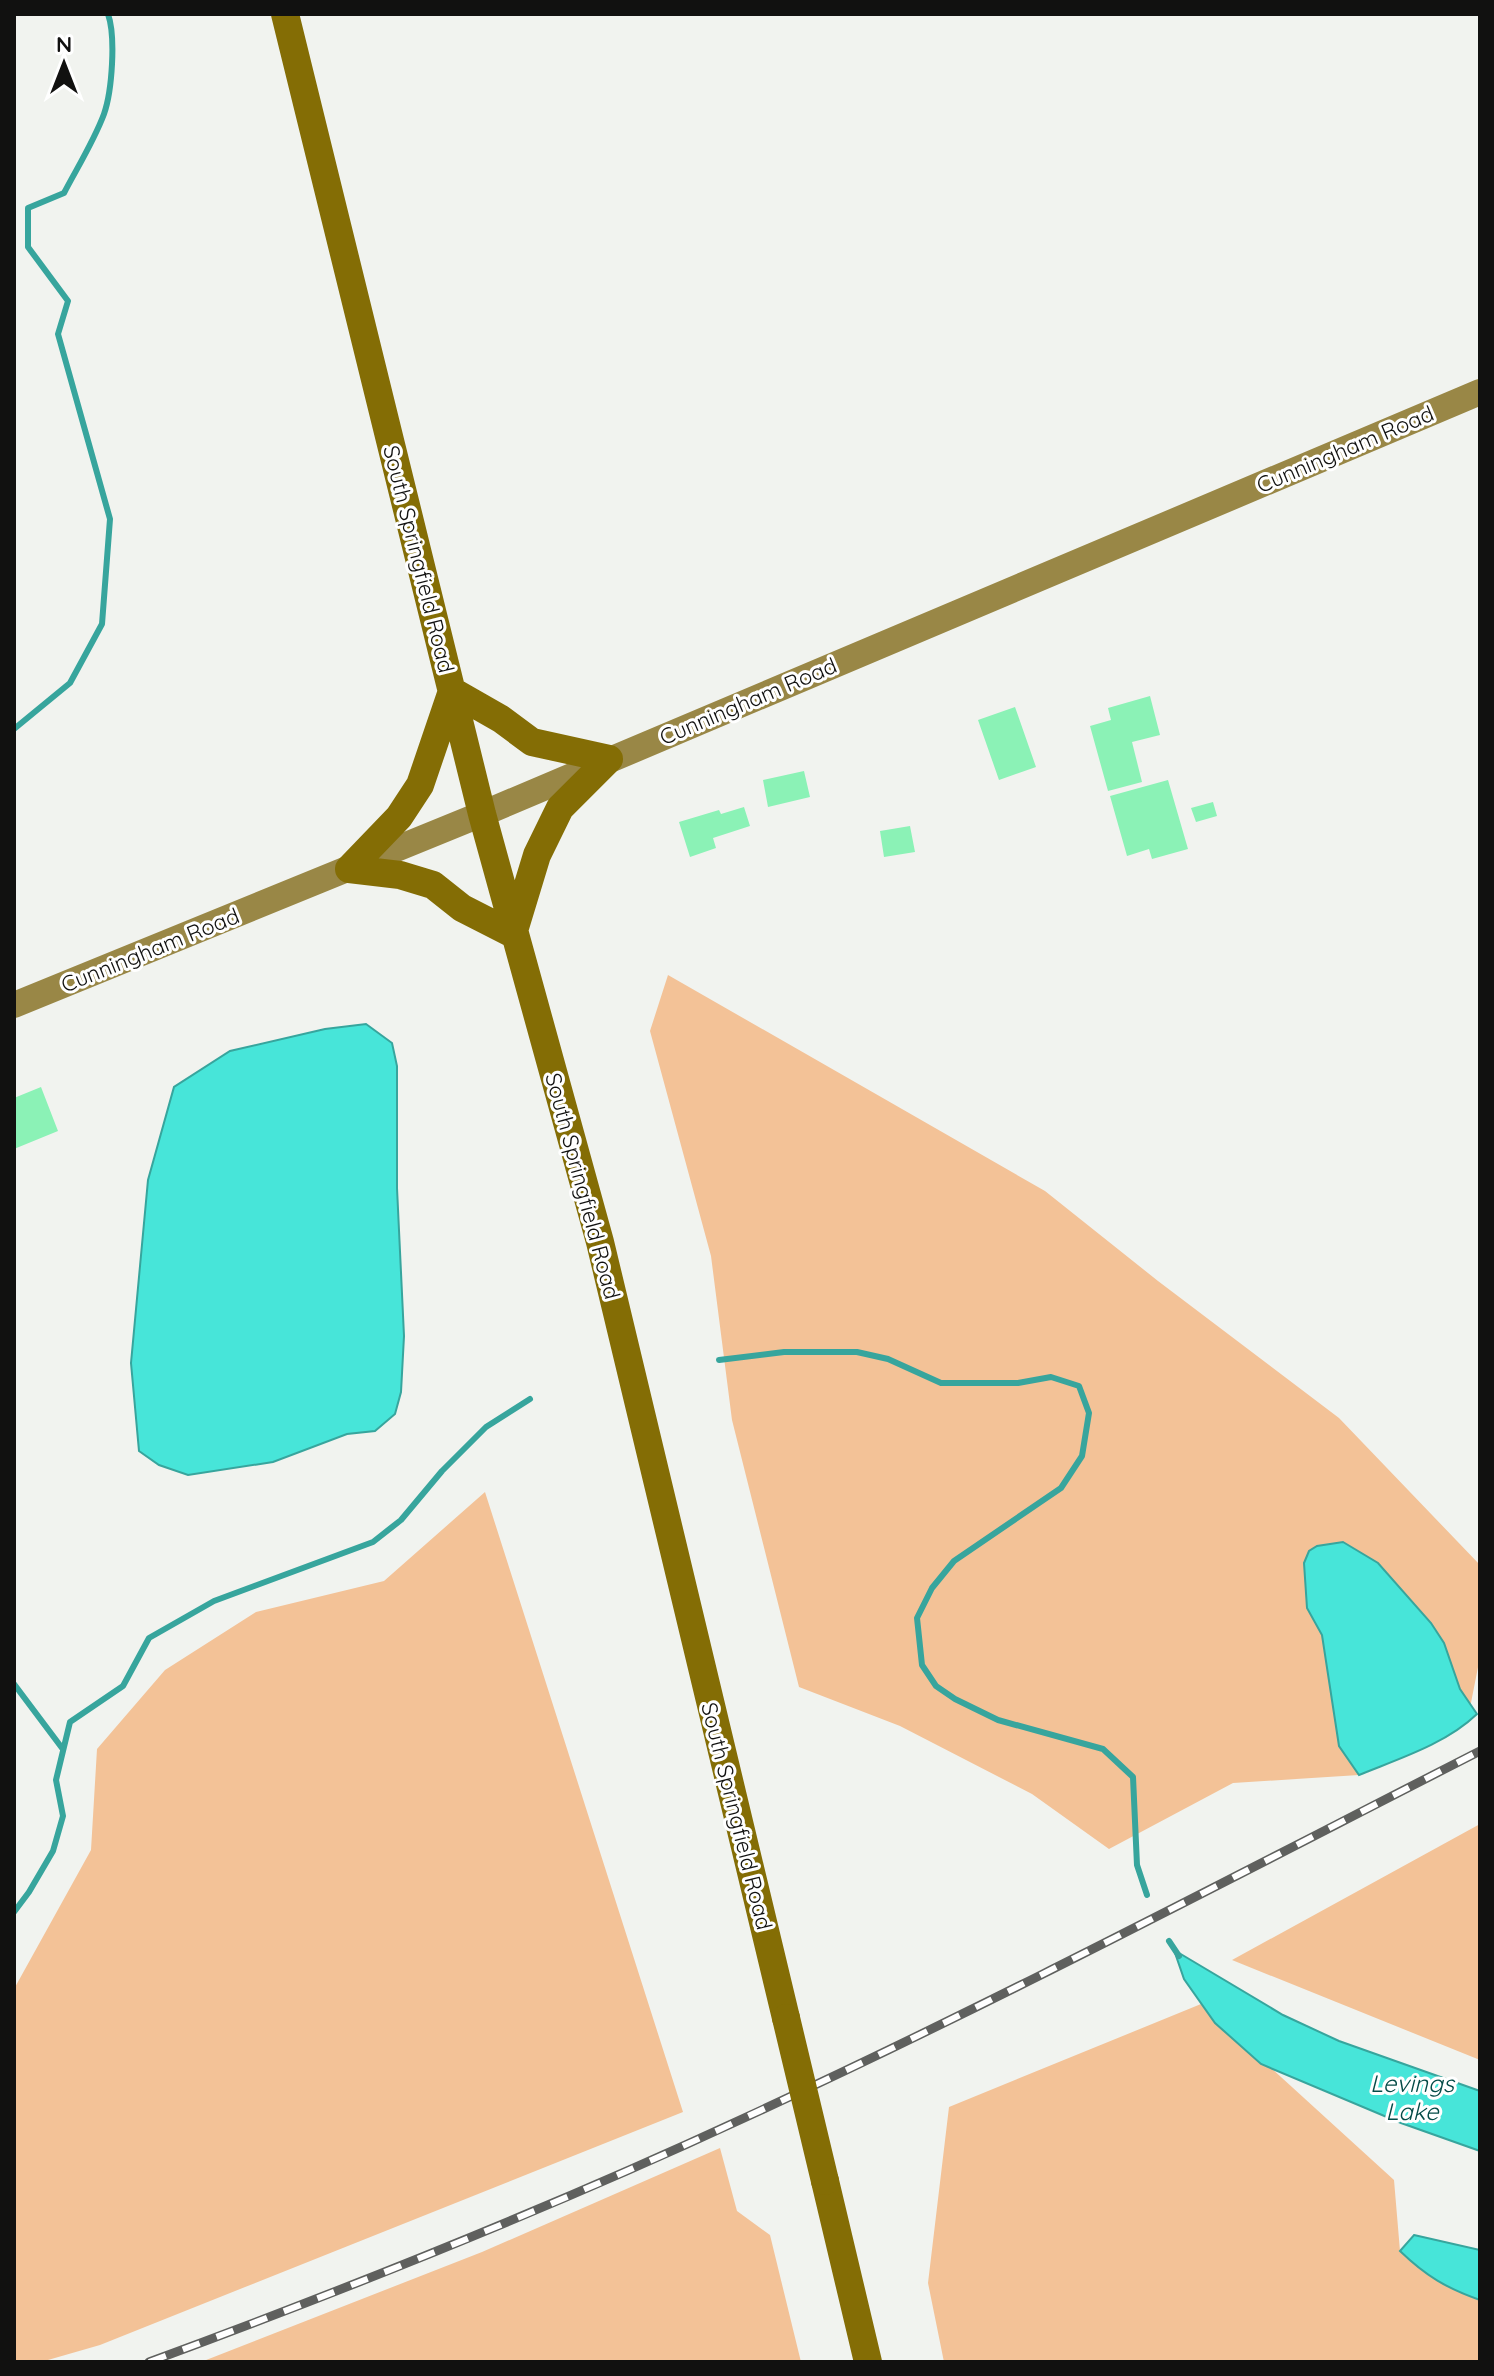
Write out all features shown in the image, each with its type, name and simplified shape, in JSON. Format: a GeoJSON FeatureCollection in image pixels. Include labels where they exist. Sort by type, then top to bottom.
{"type":"FeatureCollection","features":[{"type":"Feature","properties":{"kind":"main road","name":"South Springfield Road"},"geometry":{"type":"LineString","coordinates":[[285,14],[482,814],[600,1242],[868,2362]]}},
{"type":"Feature","properties":{"kind":"main road","name":"Cunningham Road"},"geometry":{"type":"LineString","coordinates":[[14,1005],[482,814],[1480,392]]}},
{"type":"Feature","properties":{"kind":"main road"},"geometry":{"type":"LineString","coordinates":[[349,869],[399,817],[420,785],[452,691],[501,719],[532,742],[609,759]]}},
{"type":"Feature","properties":{"kind":"main road"},"geometry":{"type":"LineString","coordinates":[[349,869],[400,875],[433,885],[462,908],[513,934],[537,855],[560,808],[609,759]]}},
{"type":"Feature","properties":{"kind":"shaded area"},"geometry":{"type":"Polygon","coordinates":[[[668,975],[1045,1191],[1339,1418],[1480,1565],[1480,1657],[1467,1723],[1359,1775],[1233,1783],[1109,1849],[1032,1794],[900,1726],[799,1687],[732,1420],[711,1256],[650,1031],[668,975]]]}},
{"type":"Feature","properties":{"kind":"shaded area"},"geometry":{"type":"Polygon","coordinates":[[[485,1492],[683,2112],[100,2345],[41,2362],[14,2362],[14,1989],[91,1850],[97,1749],[165,1670],[256,1612],[384,1581],[485,1492]]]}},
{"type":"Feature","properties":{"kind":"shaded area"},"geometry":{"type":"Polygon","coordinates":[[[1480,1824],[1480,2060],[1232,1960],[1480,1824]]]}},
{"type":"Feature","properties":{"kind":"shaded area"},"geometry":{"type":"Polygon","coordinates":[[[1201,2004],[1394,2180],[1400,2251],[1480,2298],[1480,2362],[944,2362],[928,2283],[949,2107],[1201,2004]]]}},
{"type":"Feature","properties":{"kind":"shaded area"},"geometry":{"type":"Polygon","coordinates":[[[720,2148],[737,2211],[770,2235],[801,2362],[201,2362],[482,2252],[720,2148]]]}},
{"type":"Feature","properties":{"kind":"water"},"geometry":{"type":"Polygon","coordinates":[[[366,1024],[392,1043],[397,1066],[397,1188],[404,1336],[401,1392],[395,1414],[375,1431],[347,1434],[273,1462],[188,1475],[159,1465],[139,1451],[131,1363],[148,1180],[174,1087],[230,1051],[325,1029],[366,1024]]]}},
{"type":"Feature","properties":{"kind":"water"},"geometry":{"type":"Polygon","coordinates":[[[1343,1542],[1378,1563],[1431,1623],[1444,1643],[1460,1689],[1477,1714],[1436,1742],[1359,1775],[1339,1746],[1322,1635],[1307,1608],[1304,1563],[1309,1551],[1317,1546],[1343,1542]]]}},
{"type":"Feature","properties":{"kind":"water","name":"Levings Lake"},"geometry":{"type":"Polygon","coordinates":[[[1174,1950],[1283,2015],[1339,2041],[1480,2091],[1480,2151],[1401,2123],[1261,2064],[1215,2023],[1184,1979],[1174,1950]]]}},
{"type":"Feature","properties":{"kind":"water"},"geometry":{"type":"Polygon","coordinates":[[[1414,2235],[1480,2250],[1480,2300],[1437,2280],[1400,2251],[1414,2235]]]}},
{"type":"Feature","properties":{"kind":"building"},"geometry":{"type":"Polygon","coordinates":[[[1150,696],[1160,735],[1132,742],[1142,782],[1108,791],[1090,726],[1111,720],[1108,708],[1150,696]]]}},
{"type":"Feature","properties":{"kind":"building"},"geometry":{"type":"Polygon","coordinates":[[[1015,707],[1036,767],[999,780],[978,720],[1015,707]]]}},
{"type":"Feature","properties":{"kind":"building"},"geometry":{"type":"Polygon","coordinates":[[[804,771],[810,797],[768,807],[763,780],[804,771]]]}},
{"type":"Feature","properties":{"kind":"building"},"geometry":{"type":"Polygon","coordinates":[[[1168,780],[1188,849],[1152,859],[1149,849],[1127,856],[1110,796],[1168,780]]]}},
{"type":"Feature","properties":{"kind":"building"},"geometry":{"type":"Polygon","coordinates":[[[1213,802],[1217,816],[1196,822],[1191,808],[1213,802]]]}},
{"type":"Feature","properties":{"kind":"building"},"geometry":{"type":"Polygon","coordinates":[[[744,807],[750,826],[713,838],[716,848],[690,857],[679,822],[719,810],[721,814],[744,807]]]}},
{"type":"Feature","properties":{"kind":"building"},"geometry":{"type":"Polygon","coordinates":[[[910,826],[915,852],[884,857],[880,831],[910,826]]]}},
{"type":"Feature","properties":{"kind":"building"},"geometry":{"type":"Polygon","coordinates":[[[41,1087],[58,1131],[14,1149],[14,1098],[41,1087]]]}},
{"type":"Feature","properties":{"kind":"waterway"},"geometry":{"type":"LineString","coordinates":[[14,729],[70,683],[102,624],[110,519],[58,334],[68,301],[28,247],[28,208],[64,193],[100,124],[107,104],[112,64],[108,14]]}},
{"type":"Feature","properties":{"kind":"waterway"},"geometry":{"type":"LineString","coordinates":[[719,1360],[784,1352],[857,1352],[888,1359],[941,1383],[1018,1383],[1051,1377],[1079,1386],[1089,1413],[1082,1456],[1061,1488],[954,1561],[932,1588],[917,1618],[922,1665],[936,1686],[955,1699],[998,1720],[1103,1749],[1133,1777],[1137,1865],[1147,1895]]}},
{"type":"Feature","properties":{"kind":"waterway"},"geometry":{"type":"LineString","coordinates":[[14,1912],[53,1851],[63,1816],[56,1780],[70,1722],[123,1686],[149,1638],[214,1601],[373,1542],[401,1520],[442,1471],[486,1427],[530,1399]]}},
{"type":"Feature","properties":{"kind":"waterway"},"geometry":{"type":"LineString","coordinates":[[14,1684],[62,1748]]}},
{"type":"Feature","properties":{"kind":"waterway"},"geometry":{"type":"LineString","coordinates":[[1169,1941],[1179,1956]]}},
{"type":"Feature","properties":{"kind":"railway"},"geometry":{"type":"LineString","coordinates":[[149,2362],[448,2246],[596,2185],[742,2119],[1021,1985],[1480,1751]]}}]}
